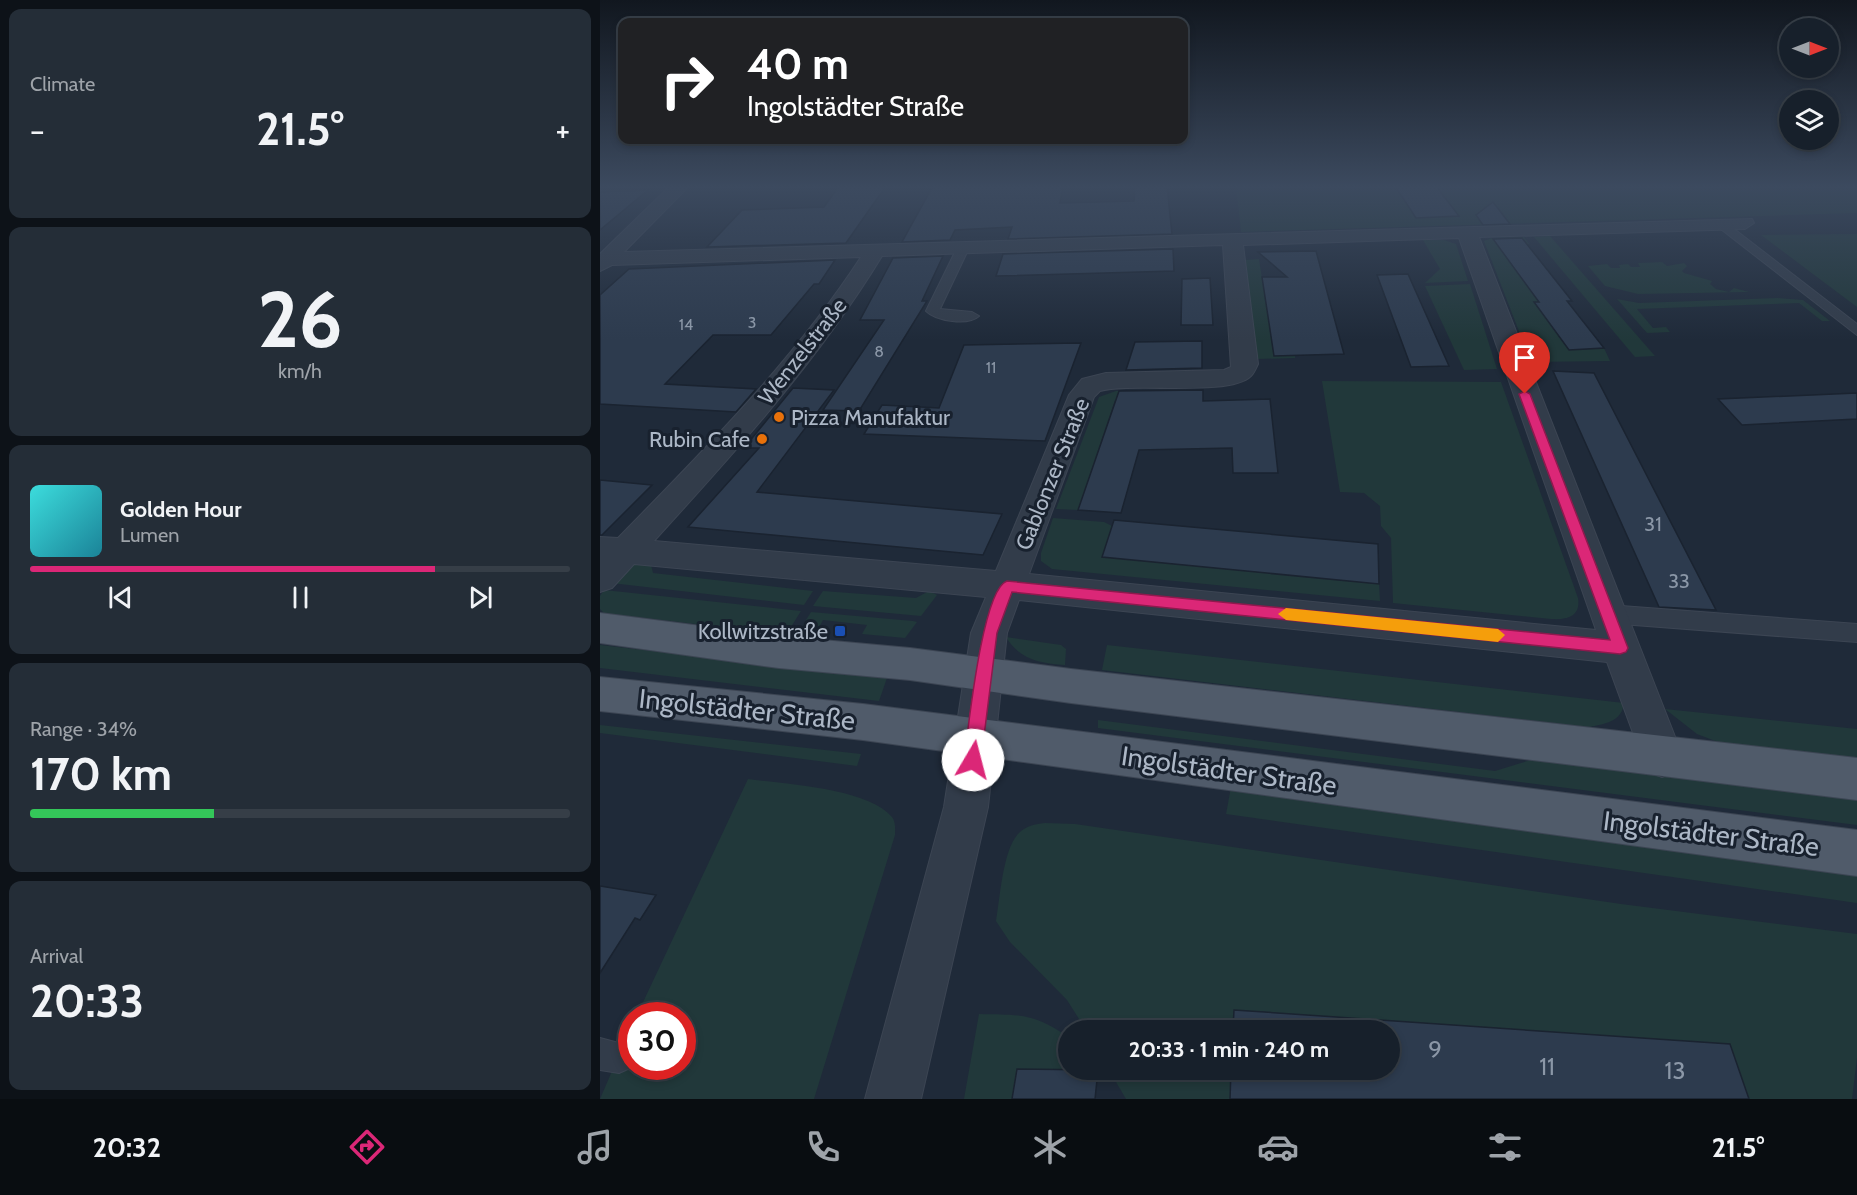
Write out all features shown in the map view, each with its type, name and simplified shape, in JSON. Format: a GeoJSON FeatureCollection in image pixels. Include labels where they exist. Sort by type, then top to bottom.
{"type":"FeatureCollection","features":[{"type":"Feature","properties":{"kind":"main road"},"geometry":{"type":"LineString","coordinates":[[600,628],[779,652],[984,674],[1857,779]]}},
{"type":"Feature","properties":{"kind":"main road","name":"Ingolstädter Straße"},"geometry":{"type":"LineString","coordinates":[[600,694],[976,737],[1857,852]]}},
{"type":"Feature","properties":{"kind":"street"},"geometry":{"type":"LineString","coordinates":[[604,262],[629,237]]}},
{"type":"Feature","properties":{"kind":"street"},"geometry":{"type":"LineString","coordinates":[[604,262],[876,250],[1290,237]]}},
{"type":"Feature","properties":{"kind":"street"},"geometry":{"type":"LineString","coordinates":[[1469,237],[1662,757]]}},
{"type":"Feature","properties":{"kind":"street","name":"Gablonzer Straße"},"geometry":{"type":"LineString","coordinates":[[976,737],[989,633],[1082,395],[1091,385],[1106,381],[1228,378],[1243,370],[1232,239]]}},
{"type":"Feature","properties":{"kind":"street","name":"Wenzelstraße"},"geometry":{"type":"LineString","coordinates":[[600,579],[613,550],[704,469],[776,386],[832,317],[876,250]]}},
{"type":"Feature","properties":{"kind":"street"},"geometry":{"type":"LineString","coordinates":[[613,550],[1007,586],[1620,648]]}},
{"type":"Feature","properties":{"kind":"street"},"geometry":{"type":"LineString","coordinates":[[893,1099],[966,807],[976,737]]}},
{"type":"Feature","properties":{"kind":"lane"},"geometry":{"type":"LineString","coordinates":[[1738,237],[1857,331]]}},
{"type":"Feature","properties":{"kind":"lane"},"geometry":{"type":"LineString","coordinates":[[963,248],[933,311],[943,316],[972,316]]}},
{"type":"Feature","properties":{"kind":"lane"},"geometry":{"type":"LineString","coordinates":[[1608,614],[1857,633]]}},
{"type":"Feature","properties":{"kind":"green space"},"geometry":{"type":"Polygon","coordinates":[[[1524,237],[1529,244],[1499,245],[1539,302],[1535,303],[1569,350],[1604,348],[1610,361],[1531,362],[1484,241],[1492,238],[1524,237]]]}},
{"type":"Feature","properties":{"kind":"green space"},"geometry":{"type":"Polygon","coordinates":[[[1534,237],[1551,237],[1655,356],[1635,357],[1534,237]]]}},
{"type":"Feature","properties":{"kind":"green space"},"geometry":{"type":"Polygon","coordinates":[[[1764,237],[1857,237],[1857,307],[1764,237]]]}},
{"type":"Feature","properties":{"kind":"green space"},"geometry":{"type":"Polygon","coordinates":[[[1423,240],[1444,240],[1456,244],[1468,281],[1425,283],[1440,269],[1423,240]]]}},
{"type":"Feature","properties":{"kind":"green space"},"geometry":{"type":"Polygon","coordinates":[[[1259,259],[1274,356],[1295,356],[1295,358],[1257,359],[1245,260],[1259,259]]]}},
{"type":"Feature","properties":{"kind":"green space"},"geometry":{"type":"Polygon","coordinates":[[[1662,262],[1667,266],[1684,263],[1687,266],[1682,271],[1684,273],[1712,281],[1710,284],[1716,289],[1729,292],[1734,288],[1749,292],[1638,294],[1605,286],[1588,266],[1607,264],[1611,268],[1620,268],[1619,265],[1628,264],[1631,267],[1640,267],[1638,263],[1662,262]]]}},
{"type":"Feature","properties":{"kind":"green space"},"geometry":{"type":"Polygon","coordinates":[[[1470,284],[1497,369],[1464,370],[1425,286],[1470,284]]]}},
{"type":"Feature","properties":{"kind":"green space"},"geometry":{"type":"Polygon","coordinates":[[[1778,298],[1803,300],[1830,321],[1822,321],[1799,303],[1637,309],[1653,328],[1666,327],[1670,332],[1647,333],[1617,299],[1639,303],[1778,298]]]}},
{"type":"Feature","properties":{"kind":"green space"},"geometry":{"type":"Polygon","coordinates":[[[1322,381],[1501,382],[1578,598],[1575,613],[1567,618],[1551,619],[1393,603],[1391,538],[1381,526],[1380,506],[1364,493],[1340,492],[1322,381]]]}},
{"type":"Feature","properties":{"kind":"green space"},"geometry":{"type":"Polygon","coordinates":[[[1116,391],[1153,391],[1152,403],[1115,400],[1078,510],[1056,509],[1099,397],[1116,391]]]}},
{"type":"Feature","properties":{"kind":"green space"},"geometry":{"type":"Polygon","coordinates":[[[1053,518],[1104,522],[1112,526],[1102,557],[1379,584],[1380,601],[1052,569],[1041,561],[1041,553],[1053,518]]]}},
{"type":"Feature","properties":{"kind":"green space"},"geometry":{"type":"Polygon","coordinates":[[[631,565],[651,565],[653,573],[813,591],[804,605],[611,583],[631,565]]]}},
{"type":"Feature","properties":{"kind":"green space"},"geometry":{"type":"Polygon","coordinates":[[[604,590],[801,611],[786,635],[604,613],[600,609],[600,596],[604,590]]]}},
{"type":"Feature","properties":{"kind":"green space"},"geometry":{"type":"Polygon","coordinates":[[[823,591],[916,598],[929,591],[937,595],[921,616],[813,606],[823,591]]]}},
{"type":"Feature","properties":{"kind":"green space"},"geometry":{"type":"Polygon","coordinates":[[[811,612],[917,622],[905,638],[862,634],[867,625],[823,620],[818,629],[801,628],[811,612]]]}},
{"type":"Feature","properties":{"kind":"green space"},"geometry":{"type":"Polygon","coordinates":[[[1006,637],[1061,645],[1066,649],[1065,665],[1031,659],[1018,651],[1006,637]]]}},
{"type":"Feature","properties":{"kind":"green space"},"geometry":{"type":"Polygon","coordinates":[[[600,645],[887,678],[879,701],[600,668],[600,645]]]}},
{"type":"Feature","properties":{"kind":"green space"},"geometry":{"type":"Polygon","coordinates":[[[1107,645],[1624,703],[1623,709],[1616,718],[1589,727],[1102,670],[1107,645]]]}},
{"type":"Feature","properties":{"kind":"green space"},"geometry":{"type":"Polygon","coordinates":[[[1665,709],[1857,729],[1857,758],[1718,742],[1697,734],[1665,709]]]}},
{"type":"Feature","properties":{"kind":"green space"},"geometry":{"type":"Polygon","coordinates":[[[1098,720],[1495,771],[1534,759],[1857,796],[1857,825],[1098,728],[1098,720]]]}},
{"type":"Feature","properties":{"kind":"green space"},"geometry":{"type":"Polygon","coordinates":[[[600,725],[861,754],[857,766],[600,733],[600,725]]]}},
{"type":"Feature","properties":{"kind":"green space"},"geometry":{"type":"Polygon","coordinates":[[[748,779],[846,794],[880,807],[892,817],[895,824],[895,835],[814,1099],[600,1099],[618,1057],[618,1080],[696,1080],[696,1002],[643,1002],[748,779]]]}},
{"type":"Feature","properties":{"kind":"green space"},"geometry":{"type":"Polygon","coordinates":[[[1231,787],[1857,873],[1857,903],[1226,814],[1231,787]]]}},
{"type":"Feature","properties":{"kind":"green space"},"geometry":{"type":"Polygon","coordinates":[[[1075,824],[1621,904],[1857,934],[1857,1058],[1852,1099],[1749,1099],[1729,1044],[1234,1010],[1234,1020],[1080,1020],[1067,1000],[1010,942],[996,921],[1009,850],[1019,833],[1034,825],[1075,824]]]}},
{"type":"Feature","properties":{"kind":"green space"},"geometry":{"type":"Polygon","coordinates":[[[979,1014],[1036,1019],[1058,1030],[1058,1069],[1017,1069],[1012,1099],[964,1099],[979,1014]]]}},
{"type":"Feature","properties":{"kind":"green space"},"geometry":{"type":"Polygon","coordinates":[[[1115,1080],[1231,1080],[1230,1099],[1126,1099],[1115,1080]]]}},
{"type":"Feature","properties":{"kind":"building"},"geometry":{"type":"Polygon","coordinates":[[[716,237],[850,237],[846,243],[707,247],[716,237]]]}},
{"type":"Feature","properties":{"kind":"building"},"geometry":{"type":"Polygon","coordinates":[[[905,237],[951,237],[950,240],[902,242],[905,237]]]}},
{"type":"Feature","properties":{"kind":"building"},"geometry":{"type":"Polygon","coordinates":[[[1009,237],[1064,237],[1008,239],[1009,237]]]}},
{"type":"Feature","properties":{"kind":"building"},"geometry":{"type":"Polygon","coordinates":[[[1522,238],[1572,301],[1567,301],[1604,348],[1569,350],[1534,302],[1539,302],[1493,239],[1522,238]]]}},
{"type":"Feature","properties":{"kind":"building"},"geometry":{"type":"Polygon","coordinates":[[[1173,249],[1174,271],[996,276],[1003,254],[1173,249]]]}},
{"type":"Feature","properties":{"kind":"building"},"geometry":{"type":"Polygon","coordinates":[[[1316,251],[1344,354],[1274,356],[1262,277],[1287,277],[1258,252],[1316,251]]]}},
{"type":"Feature","properties":{"kind":"building"},"geometry":{"type":"Polygon","coordinates":[[[943,256],[922,301],[927,301],[859,411],[823,410],[884,320],[860,320],[893,258],[943,256]]]}},
{"type":"Feature","properties":{"kind":"building"},"geometry":{"type":"Polygon","coordinates":[[[835,260],[819,284],[814,284],[771,335],[713,335],[665,384],[756,389],[736,412],[600,404],[600,295],[629,269],[835,260]]]}},
{"type":"Feature","properties":{"kind":"building"},"geometry":{"type":"Polygon","coordinates":[[[1408,274],[1449,366],[1411,367],[1377,275],[1408,274]]]}},
{"type":"Feature","properties":{"kind":"building"},"geometry":{"type":"Polygon","coordinates":[[[1210,278],[1213,325],[1181,325],[1182,279],[1210,278]]]}},
{"type":"Feature","properties":{"kind":"building"},"geometry":{"type":"Polygon","coordinates":[[[1202,341],[1202,368],[1126,370],[1135,342],[1202,341]]]}},
{"type":"Feature","properties":{"kind":"building"},"geometry":{"type":"Polygon","coordinates":[[[1081,343],[1045,441],[864,434],[882,405],[939,408],[964,345],[1081,343]]]}},
{"type":"Feature","properties":{"kind":"building"},"geometry":{"type":"Polygon","coordinates":[[[1553,371],[1594,373],[1716,610],[1659,607],[1553,371]]]}},
{"type":"Feature","properties":{"kind":"building"},"geometry":{"type":"Polygon","coordinates":[[[793,388],[834,390],[757,492],[1002,514],[983,555],[688,527],[759,448],[744,448],[793,388]]]}},
{"type":"Feature","properties":{"kind":"building"},"geometry":{"type":"Polygon","coordinates":[[[1203,390],[1203,401],[1270,399],[1278,473],[1233,473],[1232,448],[1139,450],[1121,513],[1078,510],[1119,391],[1203,390]]]}},
{"type":"Feature","properties":{"kind":"building"},"geometry":{"type":"Polygon","coordinates":[[[1857,393],[1857,419],[1742,425],[1718,399],[1857,393]]]}},
{"type":"Feature","properties":{"kind":"building"},"geometry":{"type":"Polygon","coordinates":[[[600,480],[652,485],[602,535],[600,535],[600,480]]]}},
{"type":"Feature","properties":{"kind":"building"},"geometry":{"type":"Polygon","coordinates":[[[1114,520],[1378,544],[1379,584],[1102,557],[1114,520]]]}},
{"type":"Feature","properties":{"kind":"building"},"geometry":{"type":"Polygon","coordinates":[[[600,886],[656,895],[640,920],[635,918],[600,973],[600,886]]]}},
{"type":"Feature","properties":{"kind":"building"},"geometry":{"type":"Polygon","coordinates":[[[1234,1010],[1380,1020],[1234,1020],[1234,1010]]]}},
{"type":"Feature","properties":{"kind":"building"},"geometry":{"type":"Polygon","coordinates":[[[1400,1021],[1730,1044],[1749,1099],[1230,1099],[1231,1080],[1400,1080],[1400,1021]]]}},
{"type":"Feature","properties":{"kind":"building"},"geometry":{"type":"Polygon","coordinates":[[[1017,1069],[1058,1070],[1058,1080],[1097,1080],[1095,1099],[1012,1099],[1017,1069]]]}},
{"type":"Feature","properties":{"kind":"slow traffic"},"geometry":{"type":"LineString","coordinates":[[1286,614],[1498,635]]}},
{"type":"Feature","properties":{"kind":"place","name":"Pizza Manufaktur"},"geometry":{"type":"Point","coordinates":[779,417]}},
{"type":"Feature","properties":{"kind":"place","name":"Rubin Cafe"},"geometry":{"type":"Point","coordinates":[762,439]}},
{"type":"Feature","properties":{"kind":"place","name":"Kollwitzstraße"},"geometry":{"type":"Point","coordinates":[840,631]}},
{"type":"Feature","properties":{"kind":"route"},"geometry":{"type":"LineString","coordinates":[[973,760],[989,633],[1007,586],[1620,648],[1525,394]]}}]}
